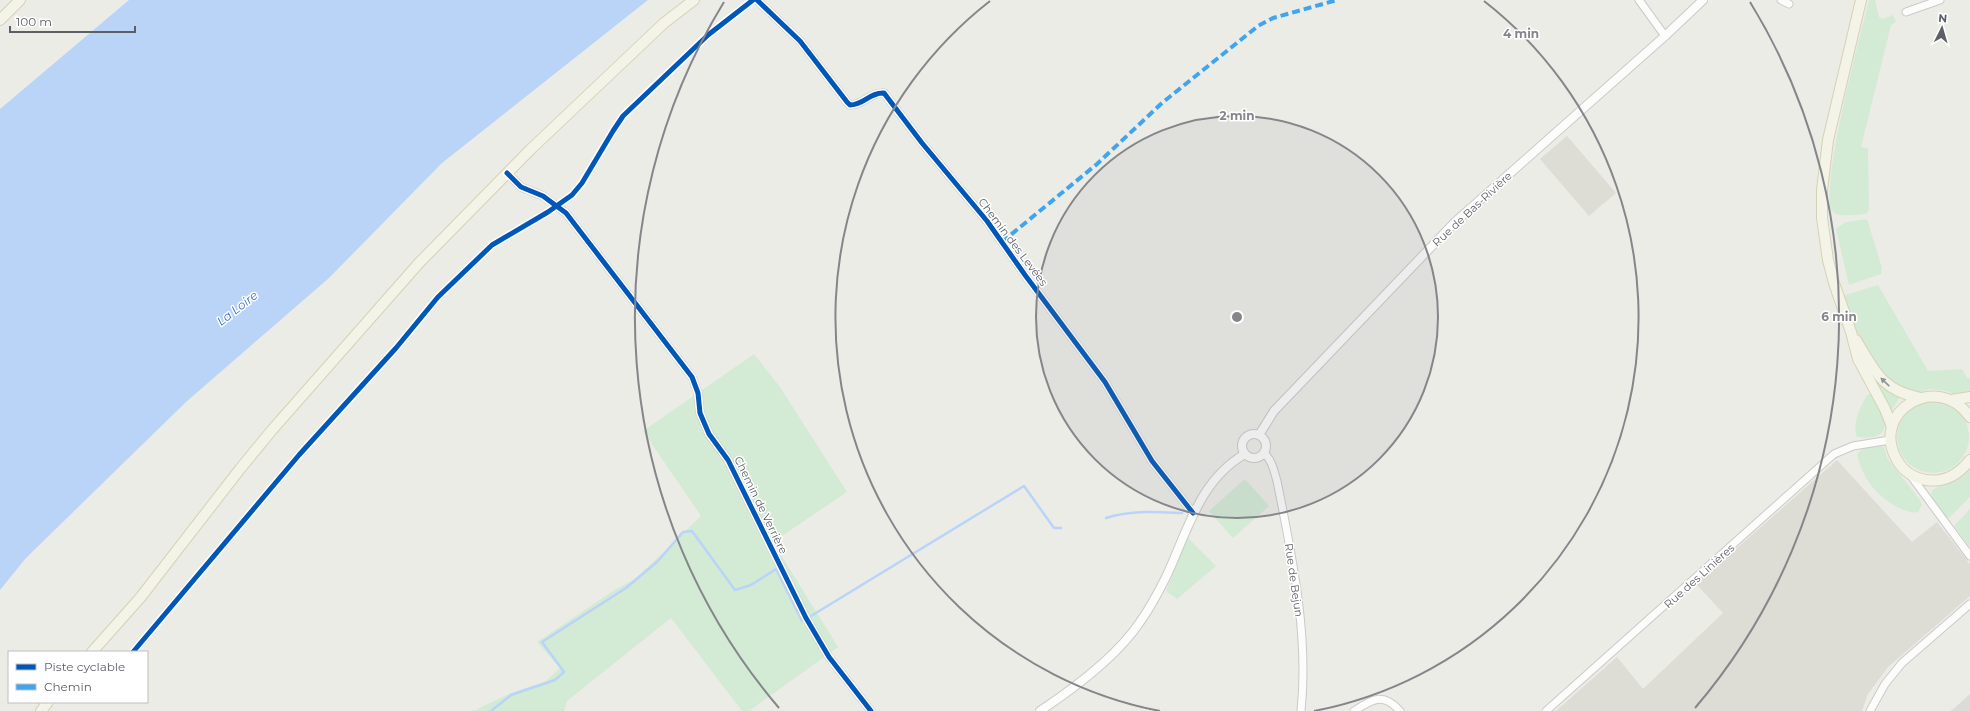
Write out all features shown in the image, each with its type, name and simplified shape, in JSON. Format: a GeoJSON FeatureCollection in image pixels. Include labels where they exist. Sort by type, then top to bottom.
{"type":"FeatureCollection","features":[{"type":"Feature","properties":{"kind":"main road"},"geometry":{"type":"LineString","coordinates":[[0,20],[20,0]]}},
{"type":"Feature","properties":{"kind":"main road"},"geometry":{"type":"LineString","coordinates":[[93,651],[140,598],[272,430],[419,263],[507,173],[664,23],[694,0]]}},
{"type":"Feature","properties":{"kind":"main road"},"geometry":{"type":"LineString","coordinates":[[1861,0],[1834,112],[1825,162],[1822,190],[1822,218],[1828,260],[1858,359],[1885,409],[1892,427]]}},
{"type":"Feature","properties":{"kind":"main road"},"geometry":{"type":"LineString","coordinates":[[1850,332],[1877,373],[1886,383],[1895,391],[1920,398]]}},
{"type":"Feature","properties":{"kind":"main road"},"geometry":{"type":"LineString","coordinates":[[1970,417],[1965,410],[1951,400],[1941,396],[1920,398],[1902,409],[1892,427],[1890,440],[1893,453],[1900,465],[1909,474],[1920,479],[1931,481],[1943,480],[1954,476],[1963,469],[1970,460]]}},
{"type":"Feature","properties":{"kind":"main road"},"geometry":{"type":"LineString","coordinates":[[1951,400],[1970,397]]}},
{"type":"Feature","properties":{"kind":"main road"},"geometry":{"type":"LineString","coordinates":[[41,711],[47,703]]}},
{"type":"Feature","properties":{"kind":"street","name":"Chemin des Levées"},"geometry":{"type":"LineString","coordinates":[[757,0],[800,41],[847,102],[850,104],[859,104],[872,94],[884,93],[922,143],[987,221],[1025,275],[1105,382],[1152,461],[1193,513]]}},
{"type":"Feature","properties":{"kind":"street"},"geometry":{"type":"LineString","coordinates":[[1639,0],[1665,36]]}},
{"type":"Feature","properties":{"kind":"street","name":"Rue de Bas-Rivière"},"geometry":{"type":"LineString","coordinates":[[1259,436],[1274,411],[1455,222],[1665,36],[1703,0]]}},
{"type":"Feature","properties":{"kind":"street"},"geometry":{"type":"LineString","coordinates":[[1781,0],[1789,4]]}},
{"type":"Feature","properties":{"kind":"street"},"geometry":{"type":"LineString","coordinates":[[1906,12],[1940,0]]}},
{"type":"Feature","properties":{"kind":"street","name":"Chemin de Verrière"},"geometry":{"type":"LineString","coordinates":[[507,173],[521,187],[543,196],[566,213],[692,377],[698,393],[700,413],[709,434],[728,460],[806,618],[830,657],[871,711]]}},
{"type":"Feature","properties":{"kind":"street"},"geometry":{"type":"LineString","coordinates":[[1250,435],[1259,436],[1265,441],[1266,450],[1255,459],[1244,454],[1242,445],[1246,437],[1250,435]]}},
{"type":"Feature","properties":{"kind":"street","name":"Rue des Linières"},"geometry":{"type":"LineString","coordinates":[[1546,711],[1834,454],[1853,446],[1890,440]]}},
{"type":"Feature","properties":{"kind":"street","name":"Rue de Bejun"},"geometry":{"type":"LineString","coordinates":[[1264,453],[1273,466],[1277,481],[1296,588],[1303,673],[1301,711]]}},
{"type":"Feature","properties":{"kind":"street"},"geometry":{"type":"LineString","coordinates":[[1040,711],[1077,684],[1112,654],[1140,623],[1166,578],[1193,513],[1205,491],[1219,473],[1234,460],[1244,454]]}},
{"type":"Feature","properties":{"kind":"street"},"geometry":{"type":"LineString","coordinates":[[1909,474],[1970,556]]}},
{"type":"Feature","properties":{"kind":"street"},"geometry":{"type":"LineString","coordinates":[[1926,497],[1931,481]]}},
{"type":"Feature","properties":{"kind":"street"},"geometry":{"type":"LineString","coordinates":[[1870,711],[1886,684],[1902,662],[1970,604]]}},
{"type":"Feature","properties":{"kind":"street"},"geometry":{"type":"LineString","coordinates":[[1354,711],[1378,698],[1389,700],[1400,711]]}},
{"type":"Feature","properties":{"kind":"shaded area"},"geometry":{"type":"Polygon","coordinates":[[[1567,136],[1616,193],[1589,216],[1540,159],[1567,136]]]}},
{"type":"Feature","properties":{"kind":"shaded area"},"geometry":{"type":"Polygon","coordinates":[[[1837,460],[1912,542],[1937,522],[1970,564],[1970,596],[1888,667],[1868,694],[1862,711],[1556,711],[1617,657],[1643,689],[1723,613],[1696,584],[1837,460]]]}},
{"type":"Feature","properties":{"kind":"shaded area"},"geometry":{"type":"Polygon","coordinates":[[[1970,694],[1970,711],[1951,711],[1970,694]]]}},
{"type":"Feature","properties":{"kind":"green space"},"geometry":{"type":"Polygon","coordinates":[[[1869,0],[1875,0],[1879,17],[1883,19],[1893,15],[1896,22],[1891,25],[1861,147],[1868,148],[1869,210],[1866,214],[1840,215],[1833,212],[1830,199],[1831,176],[1842,110],[1869,0]]]}},
{"type":"Feature","properties":{"kind":"green space"},"geometry":{"type":"Polygon","coordinates":[[[1867,219],[1882,268],[1881,274],[1849,285],[1836,229],[1846,222],[1867,219]]]}},
{"type":"Feature","properties":{"kind":"green space"},"geometry":{"type":"Polygon","coordinates":[[[1878,285],[1928,371],[1962,369],[1968,379],[1970,378],[1970,393],[1956,396],[1947,391],[1930,389],[1918,393],[1902,389],[1883,377],[1863,345],[1842,296],[1878,285]]]}},
{"type":"Feature","properties":{"kind":"green space"},"geometry":{"type":"Polygon","coordinates":[[[754,354],[780,387],[847,492],[773,542],[838,647],[749,711],[742,711],[671,618],[567,701],[564,711],[473,711],[511,693],[546,681],[560,668],[537,642],[616,589],[635,579],[701,516],[643,431],[754,354]]]}},
{"type":"Feature","properties":{"kind":"green space"},"geometry":{"type":"Polygon","coordinates":[[[1874,376],[1882,385],[1900,397],[1892,410],[1871,378],[1874,376]]]}},
{"type":"Feature","properties":{"kind":"green space"},"geometry":{"type":"Polygon","coordinates":[[[1873,393],[1884,415],[1885,427],[1883,432],[1871,438],[1856,436],[1856,420],[1867,395],[1873,393]]]}},
{"type":"Feature","properties":{"kind":"green space"},"geometry":{"type":"Polygon","coordinates":[[[1926,401],[1940,401],[1947,403],[1959,411],[1967,423],[1969,437],[1967,451],[1959,463],[1947,471],[1940,473],[1926,473],[1919,471],[1907,463],[1899,451],[1897,444],[1897,430],[1899,423],[1907,411],[1919,403],[1926,401]]]}},
{"type":"Feature","properties":{"kind":"green space"},"geometry":{"type":"Polygon","coordinates":[[[1878,445],[1884,447],[1887,458],[1920,500],[1922,505],[1918,512],[1908,511],[1889,502],[1876,491],[1866,478],[1859,463],[1857,454],[1864,447],[1878,445]]]}},
{"type":"Feature","properties":{"kind":"green space"},"geometry":{"type":"Polygon","coordinates":[[[1970,467],[1970,497],[1947,520],[1936,506],[1932,497],[1932,491],[1962,475],[1970,467]]]}},
{"type":"Feature","properties":{"kind":"green space"},"geometry":{"type":"Polygon","coordinates":[[[1245,479],[1269,506],[1233,538],[1209,511],[1245,479]]]}},
{"type":"Feature","properties":{"kind":"green space"},"geometry":{"type":"Polygon","coordinates":[[[1970,509],[1970,548],[1954,526],[1970,509]]]}},
{"type":"Feature","properties":{"kind":"green space"},"geometry":{"type":"Polygon","coordinates":[[[1188,538],[1216,566],[1177,599],[1166,591],[1188,538]]]}},
{"type":"Feature","properties":{"kind":"water","name":"La Loire"},"geometry":{"type":"Polygon","coordinates":[[[129,0],[648,0],[442,163],[329,278],[186,402],[26,558],[0,590],[0,109],[129,0]]]}},
{"type":"Feature","properties":{"kind":"waterway"},"geometry":{"type":"LineString","coordinates":[[811,616],[1024,486],[1054,528],[1061,528]]}},
{"type":"Feature","properties":{"kind":"waterway"},"geometry":{"type":"LineString","coordinates":[[1106,518],[1115,515],[1134,513],[1182,513]]}},
{"type":"Feature","properties":{"kind":"waterway"},"geometry":{"type":"LineString","coordinates":[[491,711],[511,695],[555,680],[564,672],[542,642],[626,588],[658,561],[683,532],[692,531],[735,590],[751,585],[776,569],[802,621]]}},
{"type":"Feature","properties":{"kind":"marked path"},"geometry":{"type":"LineString","coordinates":[[1002,242],[1097,164],[1162,103],[1258,26],[1273,18],[1337,0]]}},
{"type":"Feature","properties":{"kind":"cycle path"},"geometry":{"type":"LineString","coordinates":[[134,651],[299,455],[396,348],[438,297],[492,245],[548,212],[572,195],[582,183],[623,116],[708,35],[753,0]]}},
{"type":"Feature","properties":{"kind":"cycle path"},"geometry":{"type":"LineString","coordinates":[[757,0],[800,41],[850,105],[859,103],[875,94],[884,93],[922,143],[987,221],[1025,275],[1105,382],[1152,461],[1193,513]]}},
{"type":"Feature","properties":{"kind":"cycle path"},"geometry":{"type":"LineString","coordinates":[[507,173],[521,187],[543,196],[566,213],[692,377],[698,393],[700,413],[709,434],[728,460],[806,618],[829,657],[871,711]]}}]}
